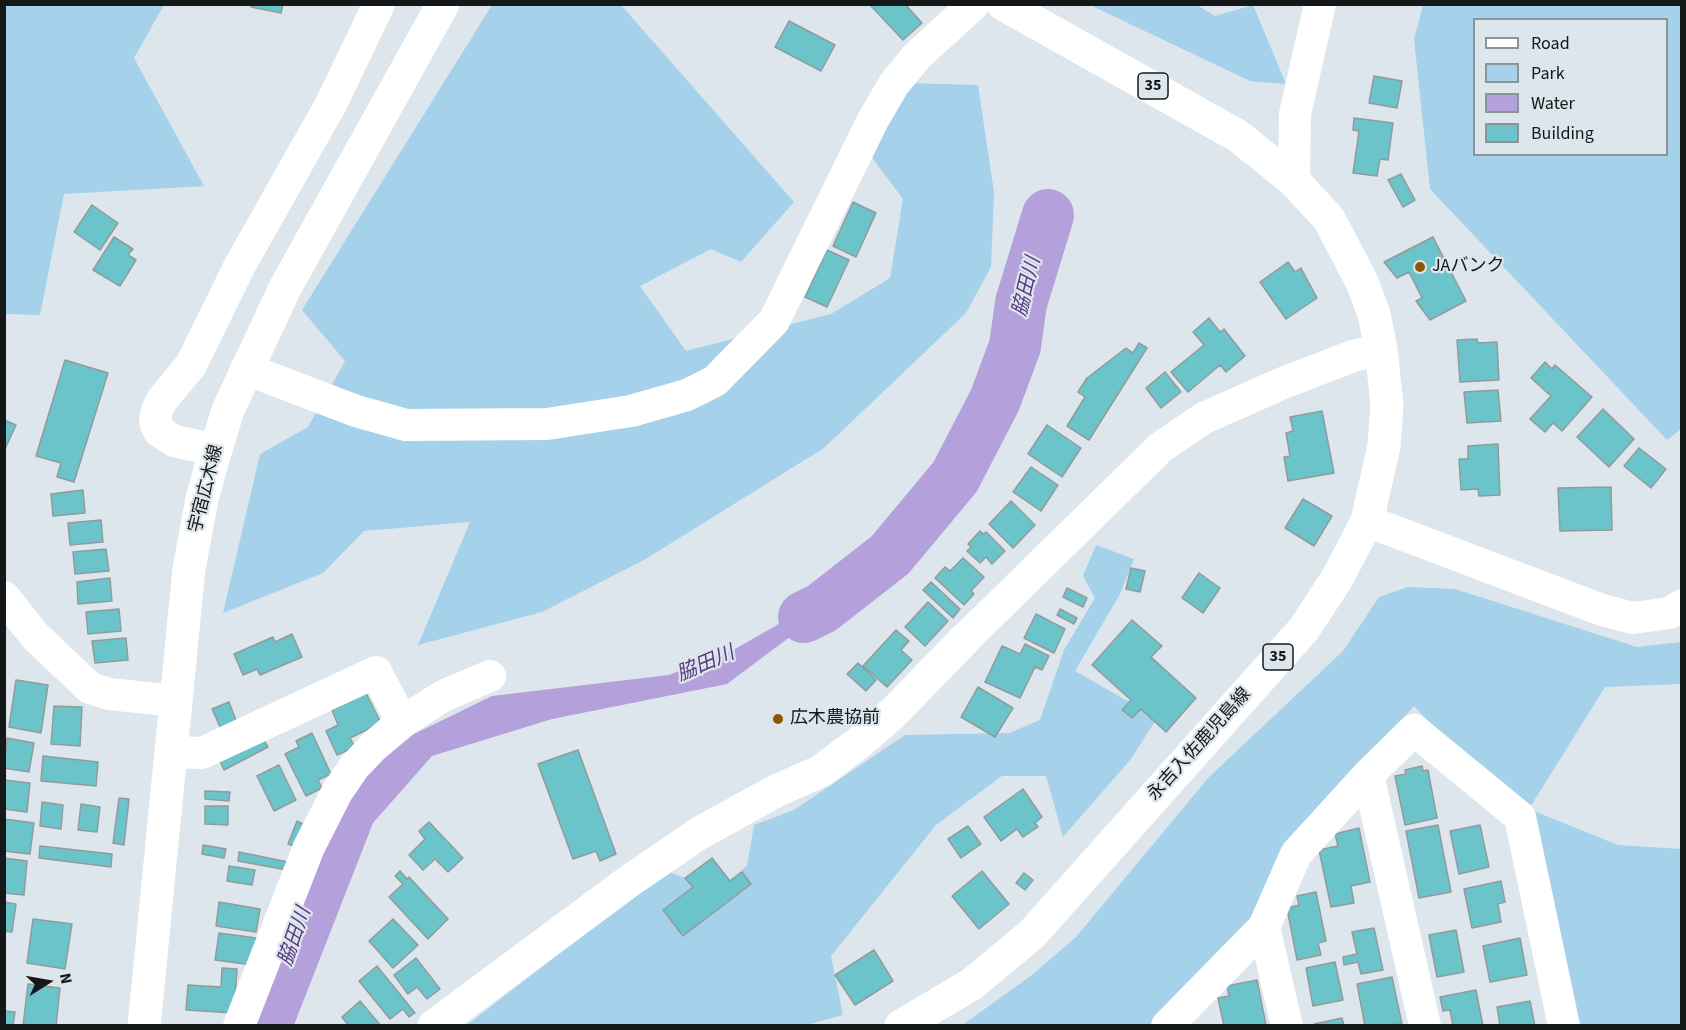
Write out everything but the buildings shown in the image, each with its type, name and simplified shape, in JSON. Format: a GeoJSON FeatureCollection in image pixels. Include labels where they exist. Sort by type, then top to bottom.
{"type":"FeatureCollection","features":[{"type":"Feature","properties":{"kind":"street"},"geometry":{"type":"LineString","coordinates":[[216,450],[174,441],[159,431],[156,422],[157,410],[162,400],[191,365],[239,267],[331,104],[379,4]]}},
{"type":"Feature","properties":{"kind":"street","name":"宇宿広木線"},"geometry":{"type":"LineString","coordinates":[[144,1026],[189,569],[202,499],[216,450],[228,410],[285,288],[442,4]]}},
{"type":"Feature","properties":{"kind":"street"},"geometry":{"type":"LineString","coordinates":[[246,369],[356,411],[406,425],[547,424],[631,411],[687,395],[715,381],[774,321],[873,120],[894,84],[917,56],[974,4]]}},
{"type":"Feature","properties":{"kind":"street","name":"永吉入佐鹿児島線"},"geometry":{"type":"LineString","coordinates":[[901,1026],[972,984],[1032,934],[1304,629],[1338,578],[1368,521],[1377,485],[1386,415],[1381,349],[1374,314],[1362,282],[1329,219],[1294,181],[1238,136],[1192,108],[1003,4]]}},
{"type":"Feature","properties":{"kind":"street"},"geometry":{"type":"LineString","coordinates":[[1294,181],[1295,114],[1320,4]]}},
{"type":"Feature","properties":{"kind":"street"},"geometry":{"type":"LineString","coordinates":[[434,1026],[628,882],[690,840],[776,790],[820,771],[861,741],[894,712],[1161,447],[1204,418],[1253,396],[1353,356],[1381,349]]}},
{"type":"Feature","properties":{"kind":"street"},"geometry":{"type":"LineString","coordinates":[[1368,521],[1602,610],[1633,618],[1670,613],[1682,605]]}},
{"type":"Feature","properties":{"kind":"street"},"geometry":{"type":"LineString","coordinates":[[4,597],[36,637],[90,688],[109,694],[176,701]]}},
{"type":"Feature","properties":{"kind":"street"},"geometry":{"type":"LineString","coordinates":[[171,752],[202,753],[376,672],[402,722]]}},
{"type":"Feature","properties":{"kind":"street"},"geometry":{"type":"LineString","coordinates":[[239,1026],[309,847],[337,792],[368,752],[402,722],[443,696],[490,676]]}},
{"type":"Feature","properties":{"kind":"street"},"geometry":{"type":"LineString","coordinates":[[1167,1026],[1264,927],[1296,854],[1368,775],[1414,730],[1520,817],[1564,1026]]}},
{"type":"Feature","properties":{"kind":"street"},"geometry":{"type":"LineString","coordinates":[[1368,775],[1425,1026]]}},
{"type":"Feature","properties":{"kind":"street"},"geometry":{"type":"LineString","coordinates":[[1264,927],[1287,1026]]}},
{"type":"Feature","properties":{"kind":"green space"},"geometry":{"type":"Polygon","coordinates":[[[5,4],[164,5],[134,58],[204,186],[64,194],[40,315],[5,314],[5,4]]]}},
{"type":"Feature","properties":{"kind":"green space"},"geometry":{"type":"Polygon","coordinates":[[[492,5],[621,5],[794,202],[741,262],[711,249],[640,286],[686,351],[831,314],[890,278],[903,199],[870,155],[905,83],[978,85],[994,192],[991,267],[966,313],[824,448],[644,560],[542,612],[418,645],[470,522],[364,531],[323,573],[223,613],[260,454],[308,427],[345,361],[302,310],[492,5]]]}},
{"type":"Feature","properties":{"kind":"green space"},"geometry":{"type":"Polygon","coordinates":[[[1090,5],[1197,5],[1215,16],[1253,5],[1286,84],[1250,81],[1090,5]]]}},
{"type":"Feature","properties":{"kind":"green space"},"geometry":{"type":"Polygon","coordinates":[[[1423,5],[1681,5],[1682,428],[1667,440],[1430,189],[1414,39],[1423,5]]]}},
{"type":"Feature","properties":{"kind":"green space"},"geometry":{"type":"Polygon","coordinates":[[[1096,545],[1134,559],[1120,594],[1075,671],[1157,718],[1131,759],[1063,837],[1046,776],[1002,776],[936,825],[831,956],[843,1015],[803,1026],[466,1026],[665,871],[718,889],[747,866],[754,825],[794,810],[905,735],[1009,733],[1040,720],[1064,650],[1095,598],[1083,576],[1096,545]]]}},
{"type":"Feature","properties":{"kind":"green space"},"geometry":{"type":"Polygon","coordinates":[[[1408,587],[1455,589],[1637,647],[1681,642],[1681,684],[1605,687],[1529,809],[1618,845],[1681,849],[1681,1025],[1580,1025],[1529,810],[1486,782],[1414,706],[1287,844],[1247,925],[1150,1025],[961,1026],[1032,975],[1077,936],[1208,778],[1343,651],[1379,597],[1408,587]]]}},
{"type":"Feature","properties":{"kind":"water"},"geometry":{"type":"Polygon","coordinates":[[[898,556],[727,684],[552,719],[432,756],[373,823],[294,1025],[254,1026],[315,854],[369,771],[414,734],[492,696],[669,675],[735,649],[898,556]]]}},
{"type":"Feature","properties":{"kind":"waterway","name":"脇田川"},"geometry":{"type":"LineString","coordinates":[[804,617],[822,608],[890,555],[955,477],[995,400],[1015,346],[1021,303],[1048,215]]}},
{"type":"Feature","properties":{"kind":"place","name":"JAバンク"},"geometry":{"type":"Point","coordinates":[1420,267]}},
{"type":"Feature","properties":{"kind":"place","name":"広木農協前"},"geometry":{"type":"Point","coordinates":[778,719]}}]}
